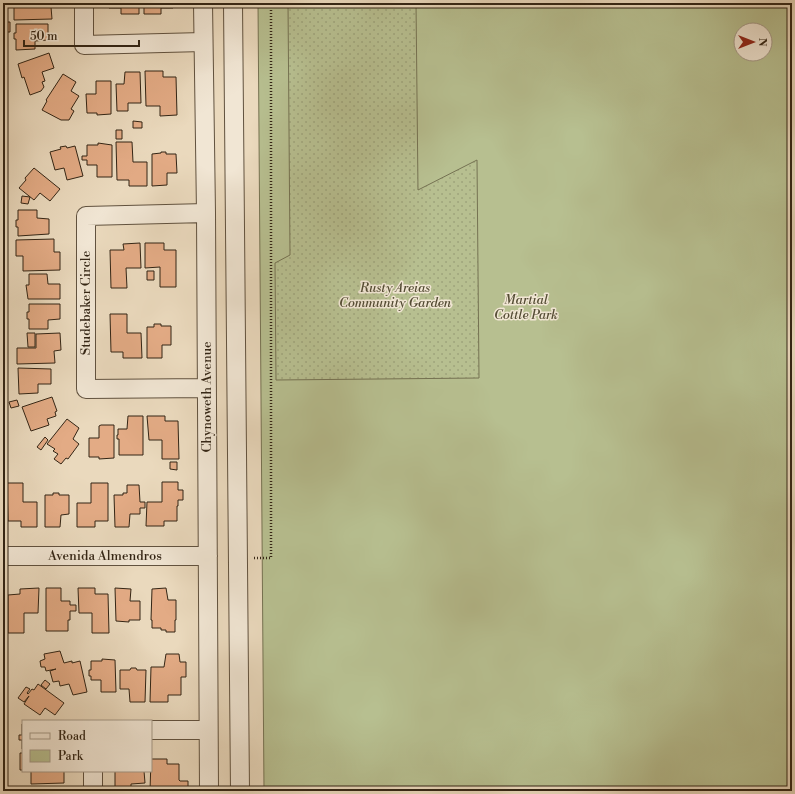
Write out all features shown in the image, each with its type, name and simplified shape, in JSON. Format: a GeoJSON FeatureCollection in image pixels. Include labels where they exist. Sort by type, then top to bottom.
{"type":"FeatureCollection","features":[{"type":"Feature","properties":{"kind":"street"},"geometry":{"type":"LineString","coordinates":[[84,3],[84,45],[203,42]]}},
{"type":"Feature","properties":{"kind":"street","name":"Chynoweth Avenue"},"geometry":{"type":"LineString","coordinates":[[203,3],[206,213],[209,791]]}},
{"type":"Feature","properties":{"kind":"street"},"geometry":{"type":"LineString","coordinates":[[233,3],[240,791]]}},
{"type":"Feature","properties":{"kind":"street","name":"Studebaker Circle"},"geometry":{"type":"LineString","coordinates":[[206,213],[86,216],[86,389],[207,388]]}},
{"type":"Feature","properties":{"kind":"street","name":"Avenida Almendros"},"geometry":{"type":"LineString","coordinates":[[3,556],[208,556]]}},
{"type":"Feature","properties":{"kind":"street"},"geometry":{"type":"LineString","coordinates":[[152,730],[208,730]]}},
{"type":"Feature","properties":{"kind":"street"},"geometry":{"type":"LineString","coordinates":[[93,772],[93,791]]}},
{"type":"Feature","properties":{"kind":"path"},"geometry":{"type":"LineString","coordinates":[[238,558],[271,558],[271,3]]}},
{"type":"Feature","properties":{"kind":"green space","name":"Martial Cottle Park"},"geometry":{"type":"Polygon","coordinates":[[[258,3],[792,3],[792,791],[264,791],[258,3]]]}},
{"type":"Feature","properties":{"kind":"green space","name":"Rusty Areias Community Garden"},"geometry":{"type":"Polygon","coordinates":[[[288,3],[416,3],[418,190],[477,160],[479,378],[276,380],[275,263],[290,255],[288,3]]]}},
{"type":"Feature","properties":{"kind":"building"},"geometry":{"type":"Polygon","coordinates":[[[58,3],[58,7],[51,7],[52,19],[14,20],[14,4],[58,3]]]}},
{"type":"Feature","properties":{"kind":"building"},"geometry":{"type":"Polygon","coordinates":[[[109,3],[139,3],[139,14],[121,14],[121,8],[109,8],[109,3]]]}},
{"type":"Feature","properties":{"kind":"building"},"geometry":{"type":"Polygon","coordinates":[[[144,3],[173,3],[173,8],[161,8],[161,14],[144,14],[144,3]]]}},
{"type":"Feature","properties":{"kind":"building"},"geometry":{"type":"Polygon","coordinates":[[[3,22],[10,22],[10,32],[3,32],[3,22]]]}},
{"type":"Feature","properties":{"kind":"building"},"geometry":{"type":"Polygon","coordinates":[[[16,24],[48,24],[48,40],[35,41],[35,49],[16,50],[16,39],[14,39],[14,33],[16,33],[16,24]]]}},
{"type":"Feature","properties":{"kind":"building"},"geometry":{"type":"Polygon","coordinates":[[[49,53],[54,68],[42,72],[45,81],[42,82],[44,87],[41,91],[30,95],[24,77],[22,78],[18,64],[49,53]]]}},
{"type":"Feature","properties":{"kind":"building"},"geometry":{"type":"Polygon","coordinates":[[[145,71],[163,71],[163,77],[176,77],[177,115],[160,116],[160,106],[146,106],[145,71]]]}},
{"type":"Feature","properties":{"kind":"building"},"geometry":{"type":"Polygon","coordinates":[[[125,72],[140,72],[141,103],[128,103],[128,111],[117,111],[116,84],[124,84],[125,72]]]}},
{"type":"Feature","properties":{"kind":"building"},"geometry":{"type":"Polygon","coordinates":[[[63,74],[76,82],[71,91],[79,96],[71,109],[74,111],[69,120],[61,120],[42,110],[47,101],[46,100],[63,74]]]}},
{"type":"Feature","properties":{"kind":"building"},"geometry":{"type":"Polygon","coordinates":[[[96,81],[111,81],[111,114],[97,115],[97,113],[87,113],[86,94],[96,94],[96,81]]]}},
{"type":"Feature","properties":{"kind":"building"},"geometry":{"type":"Polygon","coordinates":[[[133,121],[142,122],[142,128],[133,128],[133,121]]]}},
{"type":"Feature","properties":{"kind":"building"},"geometry":{"type":"Polygon","coordinates":[[[116,130],[122,130],[122,139],[116,139],[116,130]]]}},
{"type":"Feature","properties":{"kind":"building"},"geometry":{"type":"Polygon","coordinates":[[[116,142],[132,142],[133,162],[147,162],[147,186],[129,186],[129,180],[117,180],[116,142]]]}},
{"type":"Feature","properties":{"kind":"building"},"geometry":{"type":"Polygon","coordinates":[[[98,143],[112,145],[112,177],[97,177],[97,165],[87,165],[87,160],[82,160],[82,156],[87,156],[87,145],[98,145],[98,143]]]}},
{"type":"Feature","properties":{"kind":"building"},"geometry":{"type":"Polygon","coordinates":[[[66,146],[67,148],[75,146],[83,176],[67,180],[64,168],[55,170],[50,152],[66,146]]]}},
{"type":"Feature","properties":{"kind":"building"},"geometry":{"type":"Polygon","coordinates":[[[166,152],[166,154],[176,154],[177,173],[167,173],[167,185],[152,186],[152,154],[166,152]]]}},
{"type":"Feature","properties":{"kind":"building"},"geometry":{"type":"Polygon","coordinates":[[[34,168],[60,189],[50,201],[40,193],[34,200],[19,188],[34,168]]]}},
{"type":"Feature","properties":{"kind":"building"},"geometry":{"type":"Polygon","coordinates":[[[22,196],[30,197],[28,204],[21,203],[22,196]]]}},
{"type":"Feature","properties":{"kind":"building"},"geometry":{"type":"Polygon","coordinates":[[[18,210],[37,210],[37,218],[49,219],[49,234],[18,236],[16,220],[18,220],[18,210]]]}},
{"type":"Feature","properties":{"kind":"building"},"geometry":{"type":"Polygon","coordinates":[[[54,239],[54,252],[60,252],[60,270],[23,271],[23,256],[16,256],[16,240],[54,239]]]}},
{"type":"Feature","properties":{"kind":"building"},"geometry":{"type":"Polygon","coordinates":[[[140,243],[141,268],[126,268],[127,288],[111,288],[110,250],[124,250],[123,244],[140,243]]]}},
{"type":"Feature","properties":{"kind":"building"},"geometry":{"type":"Polygon","coordinates":[[[145,243],[164,243],[164,250],[176,250],[176,287],[160,287],[160,267],[145,268],[145,243]]]}},
{"type":"Feature","properties":{"kind":"building"},"geometry":{"type":"Polygon","coordinates":[[[147,271],[154,271],[154,280],[147,280],[147,271]]]}},
{"type":"Feature","properties":{"kind":"building"},"geometry":{"type":"Polygon","coordinates":[[[29,274],[47,274],[48,284],[60,284],[60,299],[28,299],[26,285],[29,285],[29,274]]]}},
{"type":"Feature","properties":{"kind":"building"},"geometry":{"type":"Polygon","coordinates":[[[29,304],[60,304],[60,319],[48,320],[48,329],[29,329],[27,312],[29,312],[29,304]]]}},
{"type":"Feature","properties":{"kind":"building"},"geometry":{"type":"Polygon","coordinates":[[[110,314],[127,314],[127,333],[141,333],[142,358],[123,358],[123,352],[111,352],[110,314]]]}},
{"type":"Feature","properties":{"kind":"building"},"geometry":{"type":"Polygon","coordinates":[[[154,324],[171,326],[171,345],[162,345],[162,358],[147,358],[147,327],[154,327],[154,324]]]}},
{"type":"Feature","properties":{"kind":"building"},"geometry":{"type":"Polygon","coordinates":[[[27,333],[35,333],[35,347],[28,347],[27,333]]]}},
{"type":"Feature","properties":{"kind":"building"},"geometry":{"type":"Polygon","coordinates":[[[60,333],[61,350],[54,351],[55,363],[17,364],[17,348],[36,348],[36,334],[60,333]]]}},
{"type":"Feature","properties":{"kind":"building"},"geometry":{"type":"Polygon","coordinates":[[[18,368],[51,369],[51,384],[38,384],[38,393],[19,394],[18,368]]]}},
{"type":"Feature","properties":{"kind":"building"},"geometry":{"type":"Polygon","coordinates":[[[52,397],[57,411],[55,412],[56,416],[47,419],[49,425],[31,431],[22,407],[52,397]]]}},
{"type":"Feature","properties":{"kind":"building"},"geometry":{"type":"Polygon","coordinates":[[[17,400],[19,406],[11,408],[9,402],[17,400]]]}},
{"type":"Feature","properties":{"kind":"building"},"geometry":{"type":"Polygon","coordinates":[[[128,416],[143,416],[143,455],[119,455],[119,439],[117,439],[118,429],[127,429],[128,416]]]}},
{"type":"Feature","properties":{"kind":"building"},"geometry":{"type":"Polygon","coordinates":[[[147,416],[165,416],[165,421],[178,421],[179,459],[162,459],[162,440],[149,440],[147,416]]]}},
{"type":"Feature","properties":{"kind":"building"},"geometry":{"type":"Polygon","coordinates":[[[67,419],[79,428],[73,439],[79,444],[68,459],[66,458],[61,464],[54,459],[58,454],[53,451],[55,449],[47,444],[67,419]]]}},
{"type":"Feature","properties":{"kind":"building"},"geometry":{"type":"Polygon","coordinates":[[[114,425],[114,458],[99,459],[99,457],[89,457],[89,438],[99,438],[99,426],[114,425]]]}},
{"type":"Feature","properties":{"kind":"building"},"geometry":{"type":"Polygon","coordinates":[[[45,437],[48,440],[41,450],[37,447],[45,437]]]}},
{"type":"Feature","properties":{"kind":"building"},"geometry":{"type":"Polygon","coordinates":[[[170,462],[177,462],[177,470],[170,469],[170,462]]]}},
{"type":"Feature","properties":{"kind":"building"},"geometry":{"type":"Polygon","coordinates":[[[162,482],[178,482],[178,490],[183,490],[183,500],[178,500],[177,521],[164,521],[164,526],[146,526],[147,502],[162,502],[162,482]]]}},
{"type":"Feature","properties":{"kind":"building"},"geometry":{"type":"Polygon","coordinates":[[[7,483],[23,483],[23,502],[37,502],[37,527],[21,527],[21,521],[8,521],[7,483]]]}},
{"type":"Feature","properties":{"kind":"building"},"geometry":{"type":"Polygon","coordinates":[[[91,483],[108,483],[108,521],[95,521],[95,527],[77,527],[77,503],[91,503],[91,483]]]}},
{"type":"Feature","properties":{"kind":"building"},"geometry":{"type":"Polygon","coordinates":[[[127,485],[139,485],[140,502],[145,502],[145,508],[140,508],[140,514],[130,514],[129,527],[115,527],[114,495],[123,495],[123,493],[127,493],[127,485]]]}},
{"type":"Feature","properties":{"kind":"building"},"geometry":{"type":"Polygon","coordinates":[[[53,493],[59,493],[59,495],[69,495],[69,514],[61,515],[60,527],[45,527],[45,495],[53,495],[53,493]]]}},
{"type":"Feature","properties":{"kind":"building"},"geometry":{"type":"Polygon","coordinates":[[[39,588],[38,613],[24,613],[24,633],[8,633],[8,595],[20,594],[20,589],[39,588]]]}},
{"type":"Feature","properties":{"kind":"building"},"geometry":{"type":"Polygon","coordinates":[[[46,588],[61,588],[61,601],[70,601],[70,605],[76,605],[76,611],[70,611],[68,631],[46,631],[46,588]]]}},
{"type":"Feature","properties":{"kind":"building"},"geometry":{"type":"Polygon","coordinates":[[[78,588],[95,588],[95,594],[108,594],[109,633],[92,633],[92,613],[79,613],[78,588]]]}},
{"type":"Feature","properties":{"kind":"building"},"geometry":{"type":"Polygon","coordinates":[[[115,588],[131,589],[130,601],[140,601],[140,620],[129,620],[129,622],[116,621],[115,588]]]}},
{"type":"Feature","properties":{"kind":"building"},"geometry":{"type":"Polygon","coordinates":[[[166,588],[168,600],[176,600],[175,632],[166,632],[166,630],[161,630],[161,628],[152,628],[152,589],[166,588]]]}},
{"type":"Feature","properties":{"kind":"building"},"geometry":{"type":"Polygon","coordinates":[[[60,651],[64,663],[80,661],[87,692],[73,695],[69,684],[60,686],[59,681],[53,682],[50,671],[56,669],[46,671],[45,667],[41,667],[40,661],[45,659],[44,654],[60,651]]]}},
{"type":"Feature","properties":{"kind":"building"},"geometry":{"type":"Polygon","coordinates":[[[166,654],[179,654],[180,662],[186,662],[186,677],[181,677],[181,695],[168,695],[168,702],[150,702],[151,667],[164,667],[166,654]]]}},
{"type":"Feature","properties":{"kind":"building"},"geometry":{"type":"Polygon","coordinates":[[[102,659],[115,660],[116,692],[101,692],[101,680],[91,680],[91,676],[89,676],[91,661],[102,661],[102,659]]]}},
{"type":"Feature","properties":{"kind":"building"},"geometry":{"type":"Polygon","coordinates":[[[131,668],[146,670],[145,702],[130,702],[129,689],[120,689],[120,670],[130,670],[131,668]]]}},
{"type":"Feature","properties":{"kind":"building"},"geometry":{"type":"Polygon","coordinates":[[[45,680],[50,684],[46,689],[41,685],[45,680]]]}},
{"type":"Feature","properties":{"kind":"building"},"geometry":{"type":"Polygon","coordinates":[[[38,684],[64,703],[55,715],[45,708],[40,715],[24,704],[29,696],[24,702],[18,698],[26,687],[30,689],[27,693],[28,694],[32,689],[34,690],[38,684]]]}},
{"type":"Feature","properties":{"kind":"building"},"geometry":{"type":"Polygon","coordinates":[[[19,735],[22,735],[22,740],[19,740],[19,735]]]}},
{"type":"Feature","properties":{"kind":"building"},"geometry":{"type":"Polygon","coordinates":[[[20,753],[22,753],[22,770],[20,770],[20,753]]]}},
{"type":"Feature","properties":{"kind":"building"},"geometry":{"type":"Polygon","coordinates":[[[152,759],[167,759],[167,764],[179,764],[179,780],[188,781],[188,791],[150,791],[152,759]]]}},
{"type":"Feature","properties":{"kind":"building"},"geometry":{"type":"Polygon","coordinates":[[[31,772],[64,772],[64,783],[31,784],[31,772]]]}},
{"type":"Feature","properties":{"kind":"building"},"geometry":{"type":"Polygon","coordinates":[[[115,772],[144,772],[145,783],[131,784],[131,791],[115,791],[115,772]]]}},
{"type":"Feature","properties":{"kind":"building"},"geometry":{"type":"Polygon","coordinates":[[[52,788],[52,791],[25,791],[33,789],[52,788]]]}}]}
